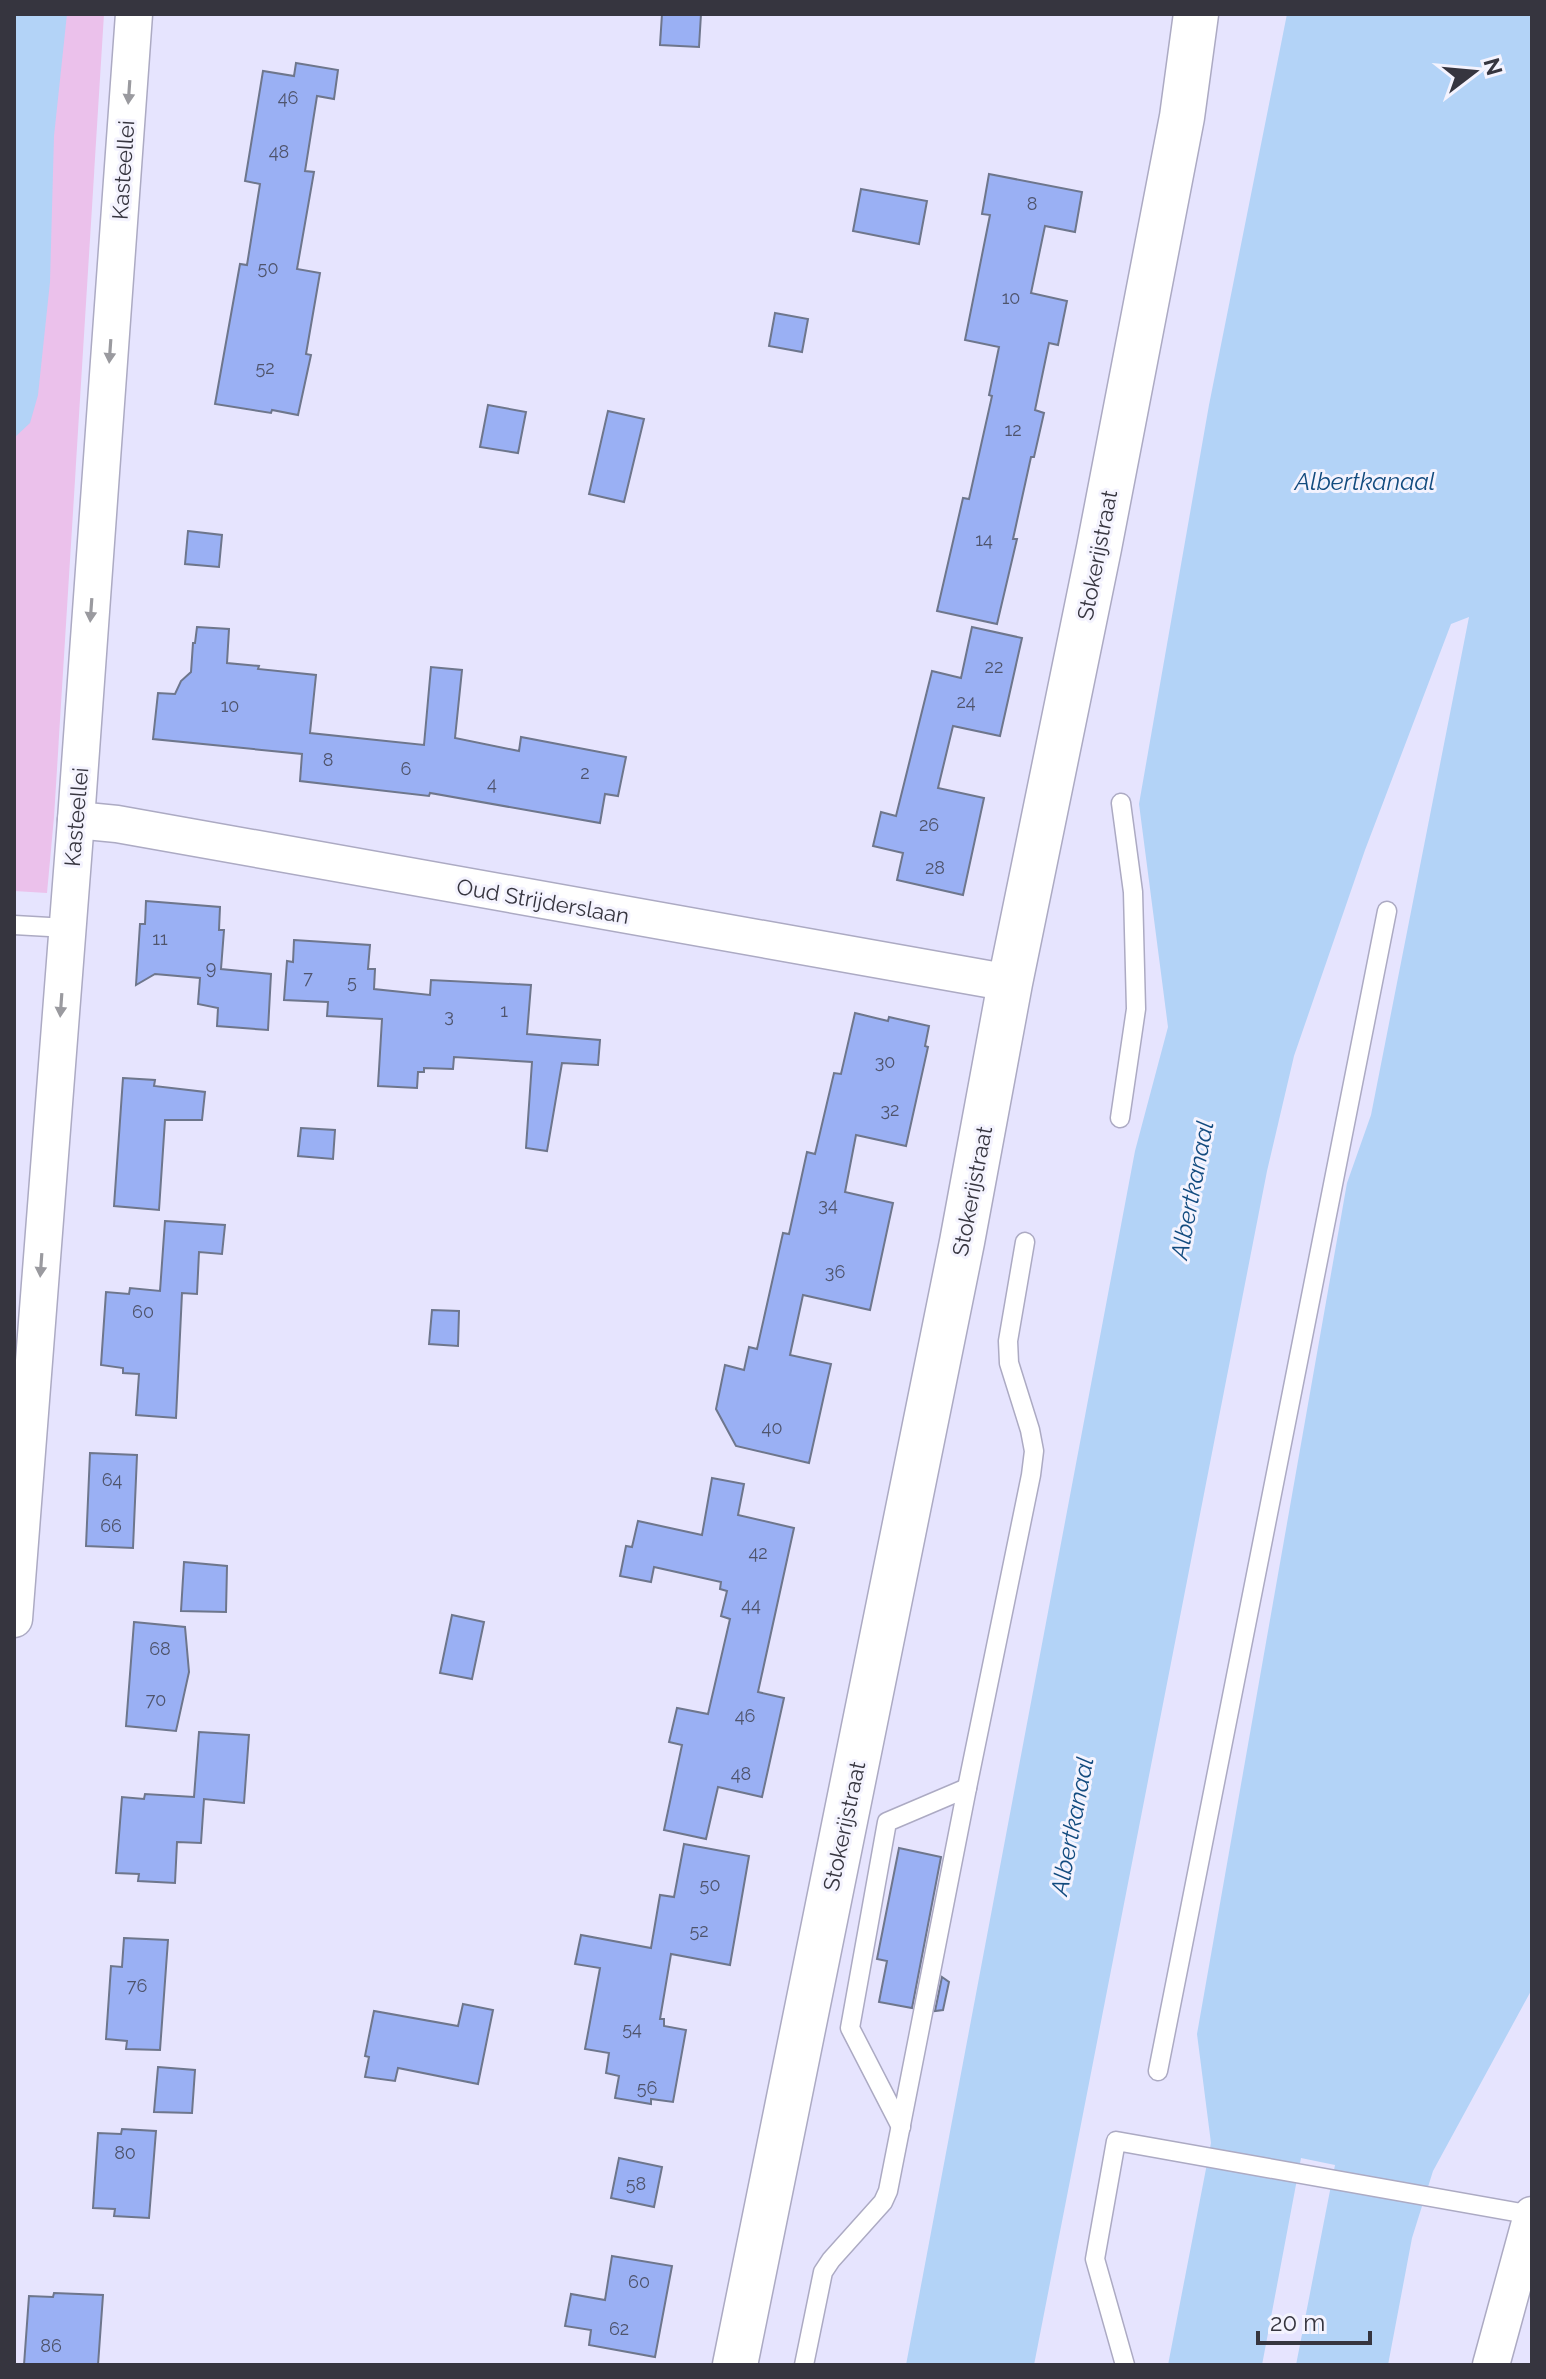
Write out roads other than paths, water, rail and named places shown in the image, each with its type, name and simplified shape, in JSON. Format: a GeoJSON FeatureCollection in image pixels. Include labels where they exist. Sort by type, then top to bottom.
{"type":"FeatureCollection","features":[{"type":"Feature","properties":{"kind":"street","name":"Kasteellei"},"geometry":{"type":"LineString","coordinates":[[14,1619],[134,14]]}},
{"type":"Feature","properties":{"kind":"street","name":"Stokerijstraat"},"geometry":{"type":"LineString","coordinates":[[735,2365],[1099,548],[1176,148],[1196,14]]}},
{"type":"Feature","properties":{"kind":"street","name":"Oud Strijderslaan"},"geometry":{"type":"LineString","coordinates":[[76,820],[117,824],[1010,983]]}},
{"type":"Feature","properties":{"kind":"street"},"geometry":{"type":"LineString","coordinates":[[1491,2365],[1532,2215]]}},
{"type":"Feature","properties":{"kind":"lane"},"geometry":{"type":"LineString","coordinates":[[1120,1118],[1136,1009],[1133,892],[1121,803]]}},
{"type":"Feature","properties":{"kind":"lane"},"geometry":{"type":"LineString","coordinates":[[1158,2071],[1387,911]]}},
{"type":"Feature","properties":{"kind":"lane"},"geometry":{"type":"LineString","coordinates":[[14,925],[67,928]]}},
{"type":"Feature","properties":{"kind":"lane"},"geometry":{"type":"LineString","coordinates":[[804,2365],[823,2272],[883,2202],[888,2191],[1031,1475],[1034,1451],[1009,1363],[1008,1341],[1025,1242]]}},
{"type":"Feature","properties":{"kind":"lane"},"geometry":{"type":"LineString","coordinates":[[901,2127],[850,2028],[887,1822],[967,1788]]}},
{"type":"Feature","properties":{"kind":"lane"},"geometry":{"type":"LineString","coordinates":[[1125,2365],[1095,2259],[1116,2141],[1532,2215]]}},
{"type":"Feature","properties":{"kind":"water"},"geometry":{"type":"Polygon","coordinates":[[[15,14],[67,14],[54,136],[50,282],[38,395],[30,423],[14,438],[15,14]]]}},
{"type":"Feature","properties":{"kind":"water","name":"Albertkanaal"},"geometry":{"type":"Polygon","coordinates":[[[1287,14],[1532,14],[1532,1989],[1433,2171],[1412,2238],[1388,2365],[1296,2365],[1335,2165],[1301,2158],[1262,2365],[1168,2365],[1211,2143],[1197,2034],[1347,1183],[1371,1115],[1469,617],[1451,624],[1365,850],[1294,1056],[1267,1171],[1034,2365],[906,2365],[1135,1151],[1168,1027],[1139,804],[1209,405],[1287,14]]]}}]}
